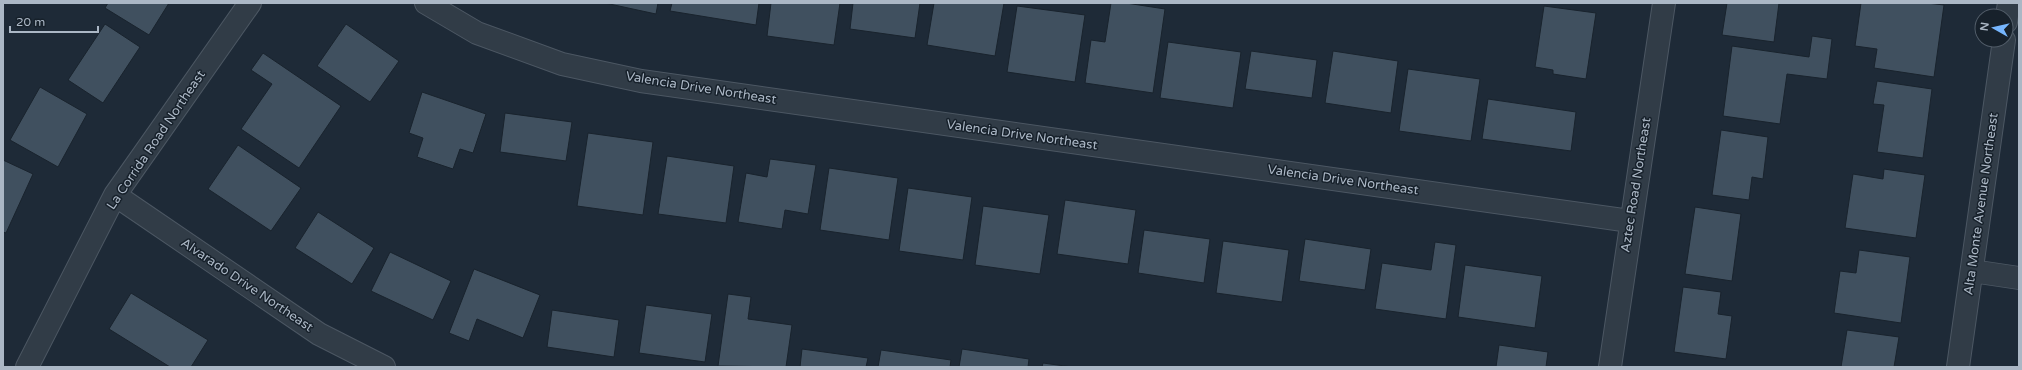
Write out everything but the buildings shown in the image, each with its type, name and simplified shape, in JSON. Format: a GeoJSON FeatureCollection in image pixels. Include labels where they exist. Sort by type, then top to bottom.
{"type":"FeatureCollection","features":[{"type":"Feature","properties":{"kind":"street","name":"La Corrida Road Northeast"},"geometry":{"type":"LineString","coordinates":[[27,367],[115,195],[250,3]]}},
{"type":"Feature","properties":{"kind":"street","name":"Valencia Drive Northeast"},"geometry":{"type":"LineString","coordinates":[[426,3],[477,33],[562,64],[641,81],[1630,221]]}},
{"type":"Feature","properties":{"kind":"street","name":"Aztec Road Northeast"},"geometry":{"type":"LineString","coordinates":[[1610,367],[1630,221],[1664,3]]}},
{"type":"Feature","properties":{"kind":"street","name":"Alta Monte Avenue Northeast"},"geometry":{"type":"LineString","coordinates":[[1958,367],[2003,48]]}},
{"type":"Feature","properties":{"kind":"street","name":"Alvarado Drive Northeast"},"geometry":{"type":"LineString","coordinates":[[115,195],[318,334],[384,367]]}},
{"type":"Feature","properties":{"kind":"street"},"geometry":{"type":"LineString","coordinates":[[1972,271],[2019,278]]}}]}
